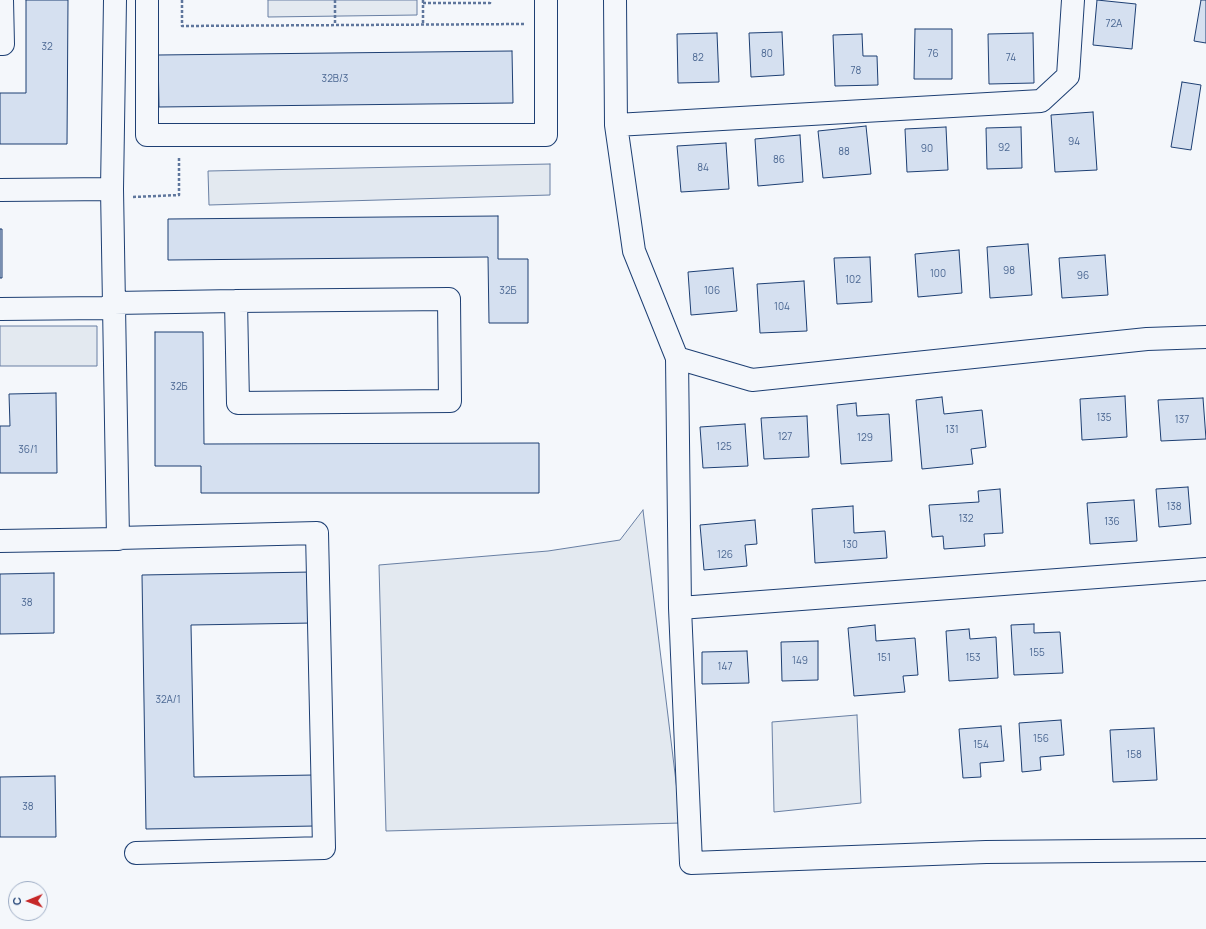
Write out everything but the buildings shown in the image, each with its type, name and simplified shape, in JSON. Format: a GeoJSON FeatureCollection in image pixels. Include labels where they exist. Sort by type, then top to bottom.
{"type":"FeatureCollection","features":[{"type":"Feature","properties":{"kind":"street"},"geometry":{"type":"LineString","coordinates":[[0,44],[3,44],[2,0]]}},
{"type":"Feature","properties":{"kind":"street"},"geometry":{"type":"LineString","coordinates":[[115,0],[113,194],[118,538]]}},
{"type":"Feature","properties":{"kind":"street"},"geometry":{"type":"LineString","coordinates":[[147,0],[147,135],[546,135],[546,0]]}},
{"type":"Feature","properties":{"kind":"street"},"geometry":{"type":"LineString","coordinates":[[615,0],[616,125],[634,252],[676,358],[680,608],[691,863],[986,852],[1206,850]]}},
{"type":"Feature","properties":{"kind":"street"},"geometry":{"type":"LineString","coordinates":[[616,125],[1040,101],[1068,76],[1073,0]]}},
{"type":"Feature","properties":{"kind":"street"},"geometry":{"type":"LineString","coordinates":[[0,190],[113,194]]}},
{"type":"Feature","properties":{"kind":"street"},"geometry":{"type":"LineString","coordinates":[[0,309],[105,308],[114,302],[449,299],[450,401],[238,403],[236,301]]}},
{"type":"Feature","properties":{"kind":"street"},"geometry":{"type":"LineString","coordinates":[[676,358],[752,380],[1147,339],[1206,337]]}},
{"type":"Feature","properties":{"kind":"street"},"geometry":{"type":"LineString","coordinates":[[0,541],[317,533],[324,848],[136,854]]}},
{"type":"Feature","properties":{"kind":"street"},"geometry":{"type":"LineString","coordinates":[[680,608],[1206,569]]}},
{"type":"Feature","properties":{"kind":"path"},"geometry":{"type":"LineString","coordinates":[[182,0],[182,26],[546,24]]}},
{"type":"Feature","properties":{"kind":"path"},"geometry":{"type":"LineString","coordinates":[[335,0],[335,25]]}},
{"type":"Feature","properties":{"kind":"path"},"geometry":{"type":"LineString","coordinates":[[423,25],[423,2],[490,3],[490,0]]}},
{"type":"Feature","properties":{"kind":"path"},"geometry":{"type":"LineString","coordinates":[[113,194],[179,196],[179,135]]}},
{"type":"Feature","properties":{"kind":"shaded area"},"geometry":{"type":"Polygon","coordinates":[[[268,0],[417,0],[417,15],[268,17],[268,0]]]}},
{"type":"Feature","properties":{"kind":"shaded area"},"geometry":{"type":"Polygon","coordinates":[[[550,164],[550,195],[209,205],[208,171],[550,164]]]}},
{"type":"Feature","properties":{"kind":"shaded area"},"geometry":{"type":"Polygon","coordinates":[[[0,326],[97,326],[97,366],[0,366],[0,326]]]}},
{"type":"Feature","properties":{"kind":"shaded area"},"geometry":{"type":"Polygon","coordinates":[[[643,510],[681,823],[386,831],[379,565],[548,551],[620,540],[643,510]]]}},
{"type":"Feature","properties":{"kind":"shaded area"},"geometry":{"type":"Polygon","coordinates":[[[857,715],[861,803],[774,812],[772,722],[857,715]]]}}]}
